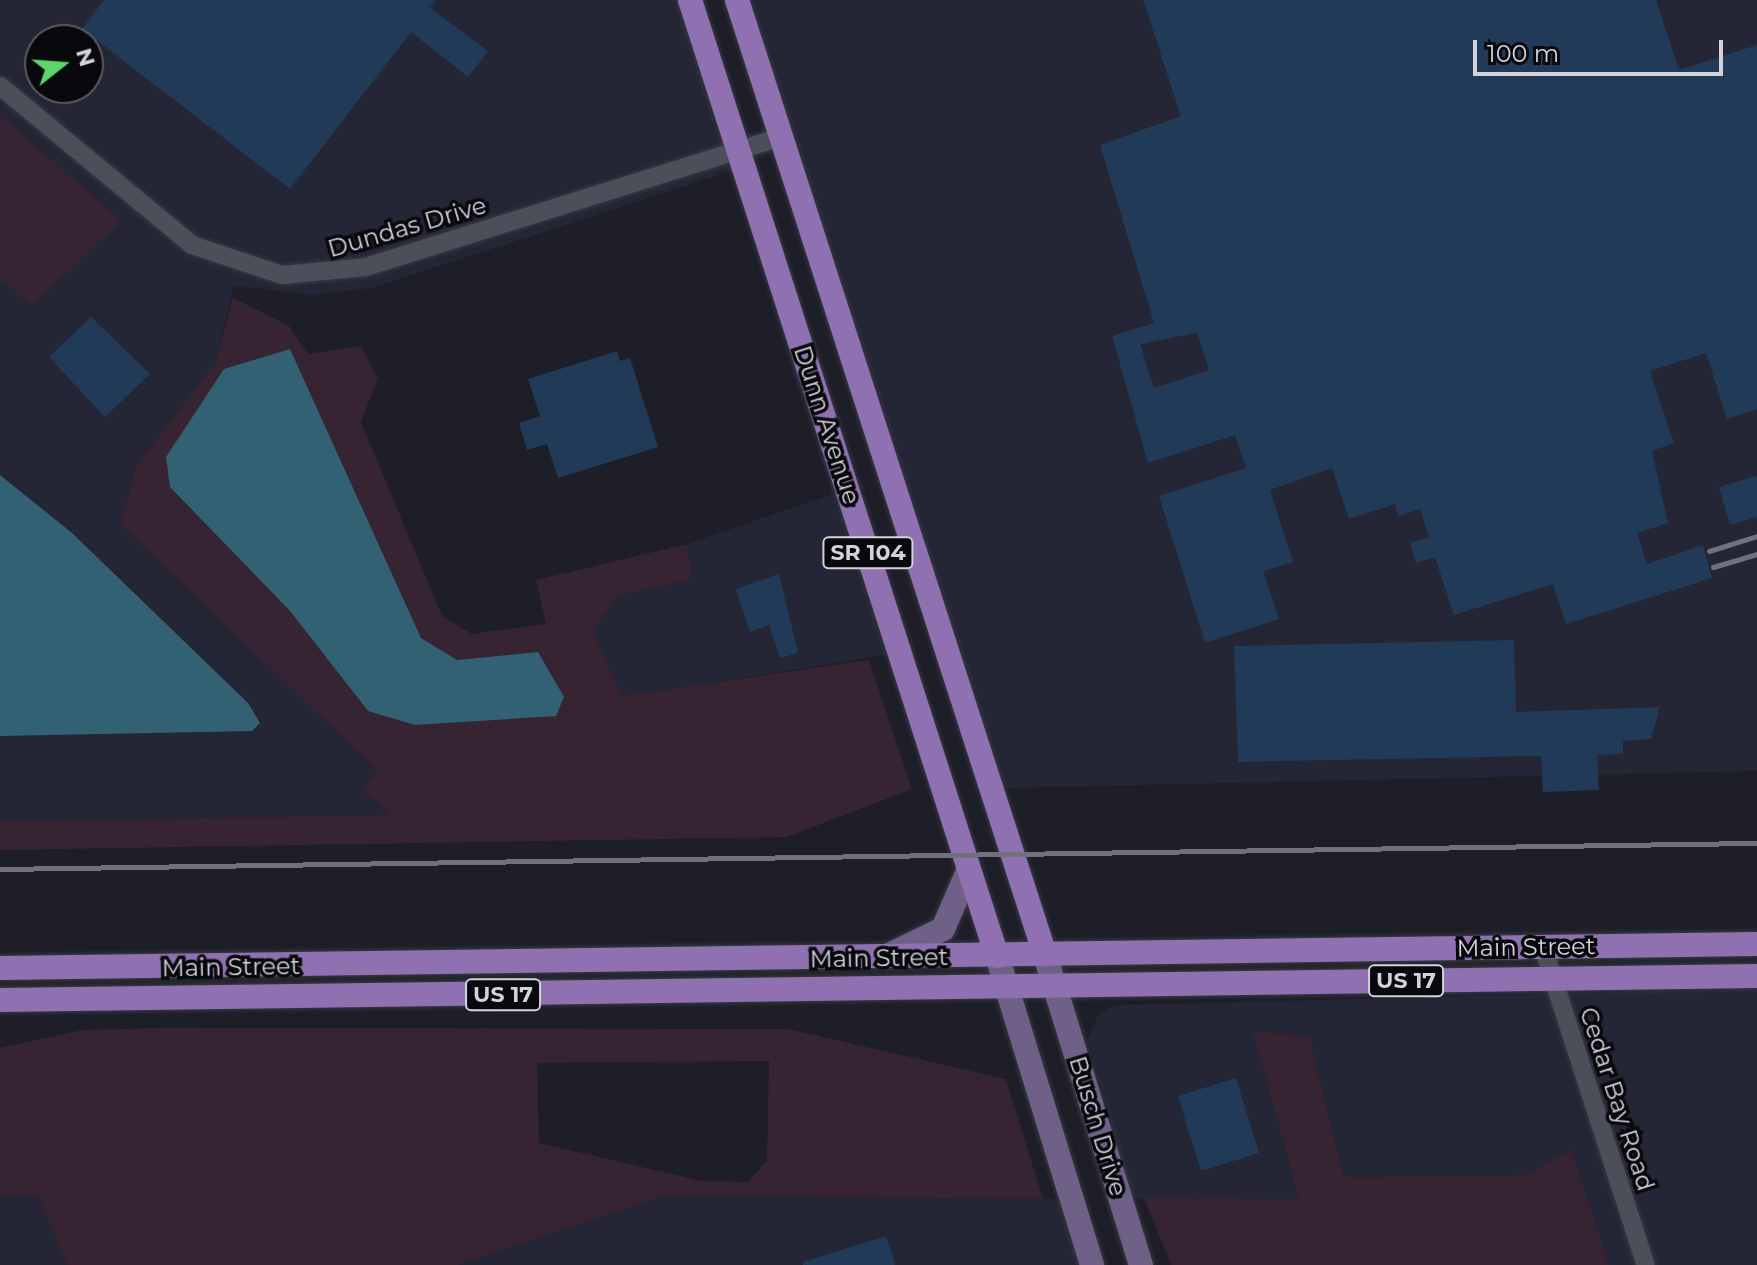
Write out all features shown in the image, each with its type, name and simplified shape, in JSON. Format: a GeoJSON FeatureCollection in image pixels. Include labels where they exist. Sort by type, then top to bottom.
{"type":"FeatureCollection","features":[{"type":"Feature","properties":{"kind":"main road","name":"Dunn Avenue"},"geometry":{"type":"LineString","coordinates":[[690,0],[997,956]]}},
{"type":"Feature","properties":{"kind":"main road","name":"Dunn Avenue"},"geometry":{"type":"LineString","coordinates":[[737,0],[1045,955]]}},
{"type":"Feature","properties":{"kind":"main road","name":"Main Street"},"geometry":{"type":"LineString","coordinates":[[0,968],[1757,944]]}},
{"type":"Feature","properties":{"kind":"main road","name":"Main Street"},"geometry":{"type":"LineString","coordinates":[[0,1000],[1757,976]]}},
{"type":"Feature","properties":{"kind":"street","name":"Dundas Drive"},"geometry":{"type":"LineString","coordinates":[[0,86],[192,245],[282,275],[366,267],[781,137]]}},
{"type":"Feature","properties":{"kind":"street"},"geometry":{"type":"LineString","coordinates":[[879,958],[943,929],[969,869]]}},
{"type":"Feature","properties":{"kind":"street","name":"Cedar Bay Road"},"geometry":{"type":"LineString","coordinates":[[1543,947],[1646,1265]]}},
{"type":"Feature","properties":{"kind":"street","name":"Dunn Avenue"},"geometry":{"type":"LineString","coordinates":[[1045,955],[1055,987]]}},
{"type":"Feature","properties":{"kind":"street","name":"Dunn Avenue"},"geometry":{"type":"LineString","coordinates":[[997,956],[1006,988]]}},
{"type":"Feature","properties":{"kind":"street","name":"Busch Drive"},"geometry":{"type":"LineString","coordinates":[[1055,987],[1141,1265]]}},
{"type":"Feature","properties":{"kind":"street","name":"Busch Drive"},"geometry":{"type":"LineString","coordinates":[[1006,988],[1092,1265]]}},
{"type":"Feature","properties":{"kind":"shaded area"},"geometry":{"type":"Polygon","coordinates":[[[0,0],[677,0],[732,171],[371,288],[310,295],[234,285],[216,362],[136,466],[120,524],[378,771],[393,815],[0,821],[0,279],[32,306],[122,221],[0,115],[0,0]]]}},
{"type":"Feature","properties":{"kind":"shaded area"},"geometry":{"type":"Polygon","coordinates":[[[750,0],[1757,0],[1757,771],[1004,788],[750,0]]]}},
{"type":"Feature","properties":{"kind":"shaded area"},"geometry":{"type":"Polygon","coordinates":[[[0,115],[122,221],[32,306],[0,279],[0,115]]]}},
{"type":"Feature","properties":{"kind":"shaded area"},"geometry":{"type":"Polygon","coordinates":[[[233,298],[289,326],[308,354],[361,346],[378,378],[361,422],[442,616],[472,634],[546,624],[536,580],[687,544],[692,580],[618,595],[593,632],[622,696],[869,660],[912,789],[787,837],[0,850],[0,821],[392,815],[362,789],[378,771],[120,524],[136,466],[216,362],[233,298]],[[290,350],[224,369],[290,611],[368,711],[538,652],[457,660],[421,638],[290,350]]]}},
{"type":"Feature","properties":{"kind":"shaded area"},"geometry":{"type":"Polygon","coordinates":[[[290,349],[421,638],[457,660],[538,652],[564,697],[556,716],[415,725],[368,711],[290,611],[170,487],[166,457],[224,369],[290,349]]]}},
{"type":"Feature","properties":{"kind":"shaded area"},"geometry":{"type":"Polygon","coordinates":[[[0,475],[72,533],[248,703],[260,723],[252,731],[0,736],[0,475]]]}},
{"type":"Feature","properties":{"kind":"shaded area"},"geometry":{"type":"Polygon","coordinates":[[[835,493],[886,655],[622,697],[593,633],[618,595],[692,580],[687,544],[835,493]]]}},
{"type":"Feature","properties":{"kind":"shaded area"},"geometry":{"type":"Polygon","coordinates":[[[1757,989],[1757,1265],[1609,1265],[1571,1151],[1527,1175],[1343,1177],[1310,1036],[1254,1031],[1299,1200],[1133,1198],[1088,1039],[1098,1015],[1116,1005],[1757,989]]]}},
{"type":"Feature","properties":{"kind":"shaded area"},"geometry":{"type":"Polygon","coordinates":[[[788,1029],[1006,1079],[1043,1199],[664,1196],[457,1265],[67,1265],[37,1195],[0,1197],[0,1048],[82,1030],[788,1029]],[[769,1061],[537,1063],[539,1143],[702,1181],[749,1182],[767,1160],[769,1061]]]}},
{"type":"Feature","properties":{"kind":"shaded area"},"geometry":{"type":"Polygon","coordinates":[[[1253,1031],[1310,1036],[1343,1177],[1526,1175],[1571,1150],[1609,1265],[1171,1265],[1144,1198],[1299,1199],[1253,1031]]]}},
{"type":"Feature","properties":{"kind":"shaded area"},"geometry":{"type":"Polygon","coordinates":[[[37,1195],[67,1265],[0,1265],[0,1197],[37,1195]]]}},
{"type":"Feature","properties":{"kind":"shaded area"},"geometry":{"type":"Polygon","coordinates":[[[664,1196],[1060,1199],[1080,1265],[457,1265],[664,1196]]]}},
{"type":"Feature","properties":{"kind":"building"},"geometry":{"type":"Polygon","coordinates":[[[104,0],[436,0],[430,8],[488,51],[468,77],[411,32],[290,189],[104,46],[104,24],[86,24],[104,0]]]}},
{"type":"Feature","properties":{"kind":"building"},"geometry":{"type":"Polygon","coordinates":[[[1143,0],[1656,0],[1679,70],[1757,45],[1757,409],[1727,419],[1706,353],[1650,371],[1674,443],[1652,451],[1668,523],[1637,533],[1647,564],[1703,545],[1712,578],[1566,624],[1553,584],[1454,615],[1435,557],[1416,563],[1410,543],[1429,537],[1420,509],[1398,516],[1395,504],[1349,519],[1332,468],[1270,490],[1293,562],[1263,571],[1279,619],[1205,643],[1159,496],[1246,468],[1235,435],[1148,463],[1112,336],[1154,323],[1100,145],[1181,116],[1143,0]],[[1197,333],[1140,344],[1154,388],[1209,370],[1197,333]]]}},
{"type":"Feature","properties":{"kind":"building"},"geometry":{"type":"Polygon","coordinates":[[[91,317],[150,374],[105,417],[49,357],[91,317]]]}},
{"type":"Feature","properties":{"kind":"building"},"geometry":{"type":"Polygon","coordinates":[[[617,351],[620,361],[630,358],[658,447],[558,478],[547,444],[527,450],[519,423],[540,416],[528,379],[617,351]]]}},
{"type":"Feature","properties":{"kind":"building"},"geometry":{"type":"Polygon","coordinates":[[[1757,476],[1757,517],[1730,525],[1719,487],[1757,476]]]}},
{"type":"Feature","properties":{"kind":"building"},"geometry":{"type":"Polygon","coordinates":[[[779,574],[798,653],[780,658],[769,625],[750,632],[736,589],[779,574]]]}},
{"type":"Feature","properties":{"kind":"building"},"geometry":{"type":"Polygon","coordinates":[[[1514,640],[1516,712],[1660,707],[1651,739],[1623,741],[1623,754],[1597,755],[1599,790],[1543,792],[1541,756],[1238,762],[1234,646],[1514,640]]]}},
{"type":"Feature","properties":{"kind":"building"},"geometry":{"type":"Polygon","coordinates":[[[1236,1078],[1259,1153],[1201,1171],[1178,1096],[1236,1078]]]}},
{"type":"Feature","properties":{"kind":"building"},"geometry":{"type":"Polygon","coordinates":[[[886,1236],[895,1265],[803,1265],[803,1262],[886,1236]]]}},
{"type":"Feature","properties":{"kind":"railway"},"geometry":{"type":"LineString","coordinates":[[1709,551],[1757,536]]}},
{"type":"Feature","properties":{"kind":"railway"},"geometry":{"type":"LineString","coordinates":[[1713,567],[1757,554]]}},
{"type":"Feature","properties":{"kind":"railway"},"geometry":{"type":"LineString","coordinates":[[0,869],[1757,843]]}}]}
